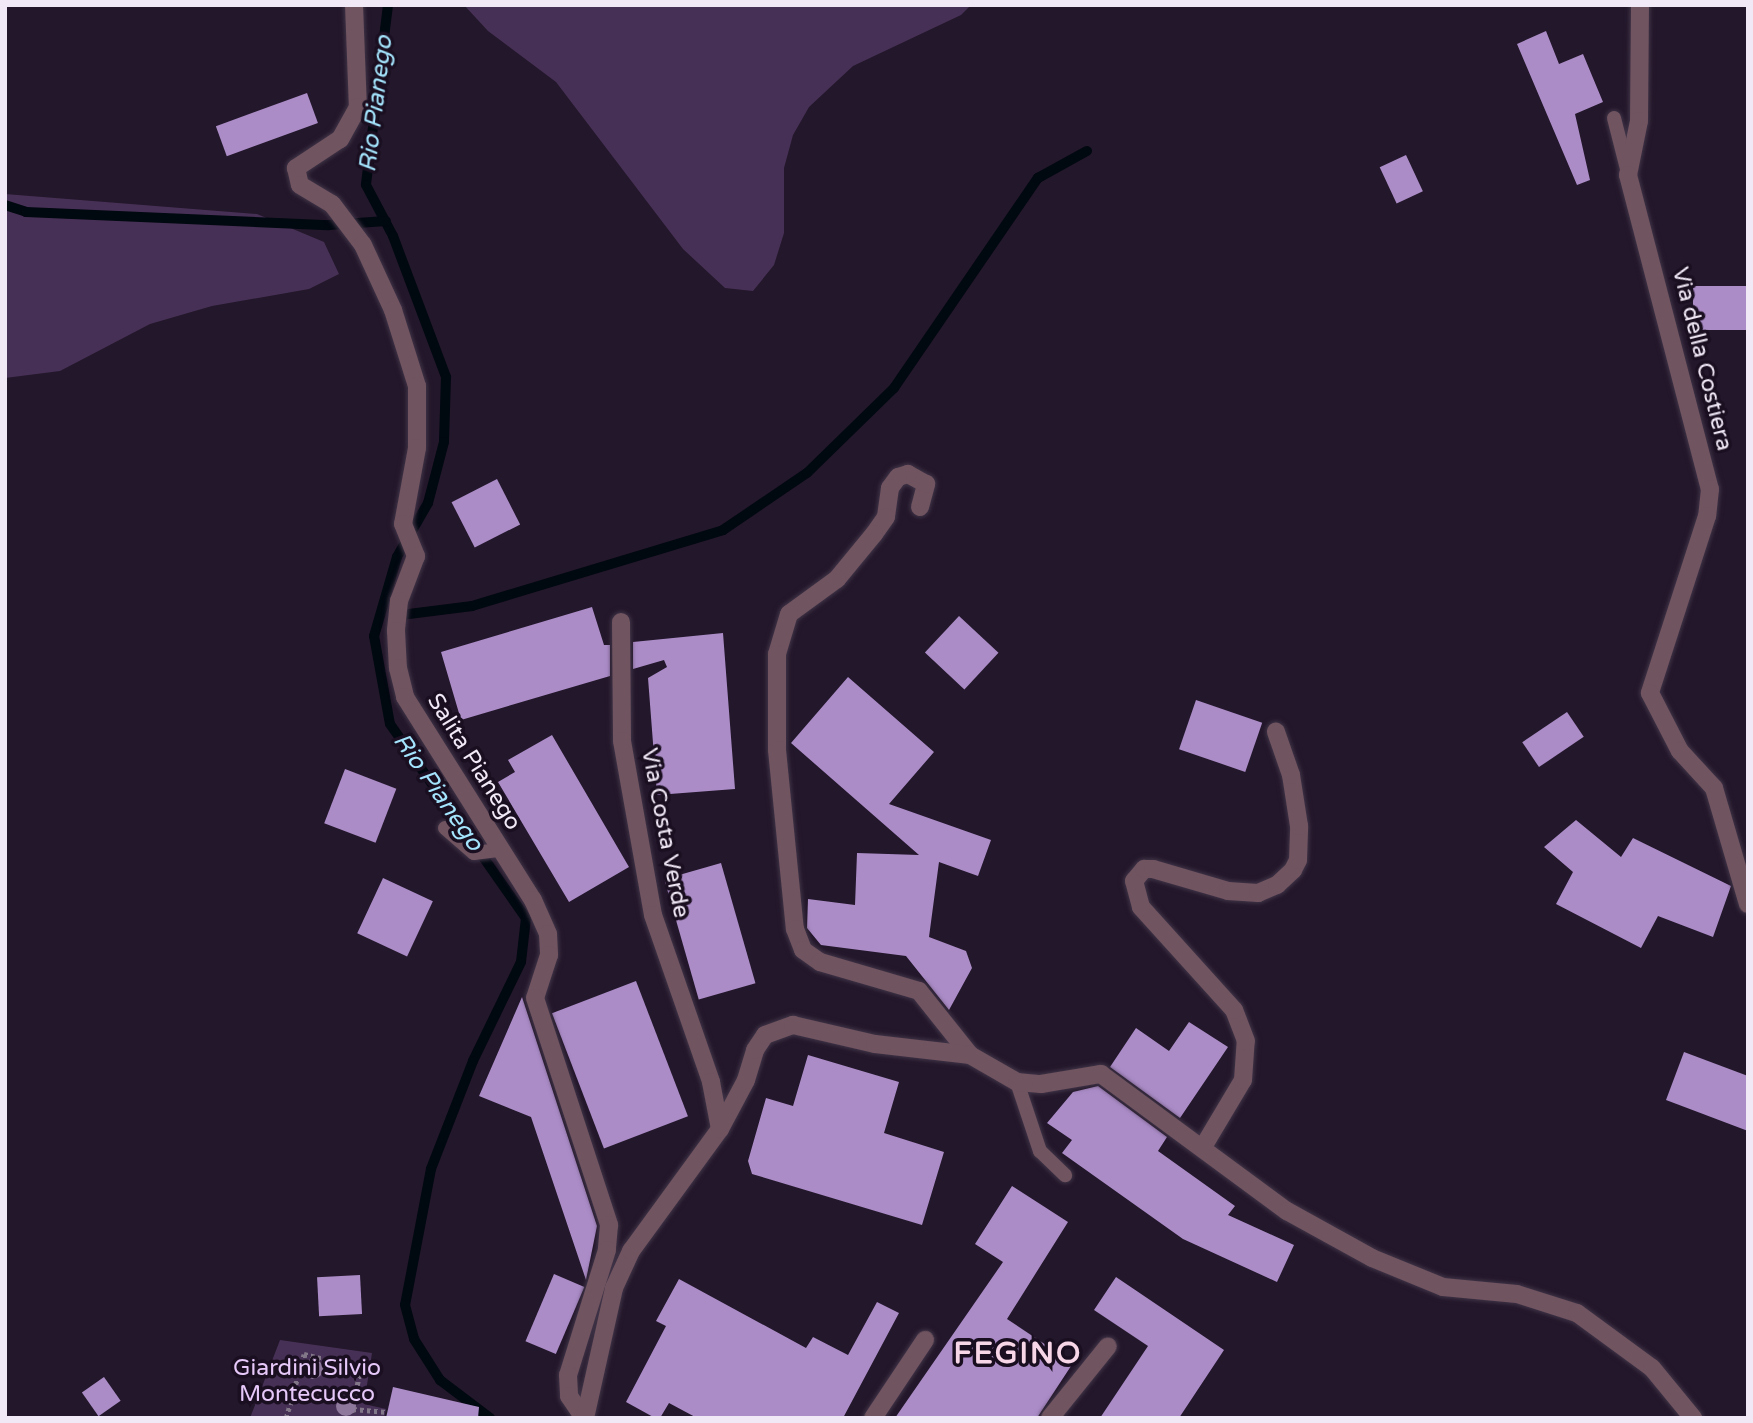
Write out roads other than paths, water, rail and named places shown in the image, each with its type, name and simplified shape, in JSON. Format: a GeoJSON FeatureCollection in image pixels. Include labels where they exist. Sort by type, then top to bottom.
{"type":"FeatureCollection","features":[{"type":"Feature","properties":{"kind":"street","name":"Salita Pianego"},"geometry":{"type":"LineString","coordinates":[[354,5],[358,107],[340,139],[296,168],[300,185],[336,210],[363,245],[393,310],[417,386],[417,449],[403,524],[416,556],[398,601],[396,631],[405,697],[545,922],[549,955],[535,998],[606,1203],[609,1224],[607,1250],[568,1375],[569,1396],[583,1416]]}},
{"type":"Feature","properties":{"kind":"street","name":"Via della Costiera"},"geometry":{"type":"LineString","coordinates":[[1640,5],[1639,121],[1628,175],[1710,489],[1696,547],[1650,693],[1680,751],[1714,788],[1748,904]]}},
{"type":"Feature","properties":{"kind":"street"},"geometry":{"type":"LineString","coordinates":[[920,506],[926,484],[908,474],[898,478],[890,488],[886,517],[874,534],[837,579],[789,614],[776,663],[777,750],[795,929],[803,950],[820,962],[919,990],[970,1055],[1017,1082],[1041,1084],[1101,1074],[1287,1211],[1406,1274],[1443,1287],[1539,1298],[1577,1313],[1652,1368],[1693,1418]]}},
{"type":"Feature","properties":{"kind":"street","name":"Via Costa Verde"},"geometry":{"type":"LineString","coordinates":[[621,622],[622,741],[653,915],[711,1082],[720,1129]]}},
{"type":"Feature","properties":{"kind":"street"},"geometry":{"type":"LineString","coordinates":[[1203,1147],[1243,1080],[1246,1041],[1234,1010],[1141,907],[1134,881],[1144,869],[1153,869],[1249,893],[1277,885],[1293,870],[1298,860],[1299,826],[1291,775],[1276,732]]}},
{"type":"Feature","properties":{"kind":"street"},"geometry":{"type":"LineString","coordinates":[[583,1416],[614,1288],[631,1251],[720,1129],[746,1080],[755,1050],[777,1029],[793,1025],[875,1044],[970,1055]]}},
{"type":"Feature","properties":{"kind":"street"},"geometry":{"type":"LineString","coordinates":[[873,1418],[925,1339]]}},
{"type":"Feature","properties":{"kind":"street"},"geometry":{"type":"LineString","coordinates":[[1050,1418],[1108,1346]]}},
{"type":"Feature","properties":{"kind":"lane"},"geometry":{"type":"LineString","coordinates":[[1614,118],[1628,175]]}},
{"type":"Feature","properties":{"kind":"lane"},"geometry":{"type":"LineString","coordinates":[[445,828],[474,853],[500,850]]}},
{"type":"Feature","properties":{"kind":"lane"},"geometry":{"type":"LineString","coordinates":[[1017,1082],[1040,1151],[1065,1175]]}},
{"type":"Feature","properties":{"kind":"waterway","name":"Rio Pianego"},"geometry":{"type":"LineString","coordinates":[[388,5],[366,185],[393,236],[446,377],[444,442],[428,503],[397,557],[374,636],[390,724],[526,918],[521,962],[473,1061],[431,1169],[405,1305],[414,1339],[440,1380],[490,1418]]}},
{"type":"Feature","properties":{"kind":"waterway"},"geometry":{"type":"LineString","coordinates":[[393,616],[472,606],[723,530],[807,473],[894,388],[1038,178],[1087,151]]}},
{"type":"Feature","properties":{"kind":"waterway"},"geometry":{"type":"LineString","coordinates":[[5,205],[26,212],[329,225],[386,221]]}},
{"type":"Feature","properties":{"kind":"district","name":"FEGINO"},"geometry":{"type":"Point","coordinates":[1018,1354]}},
{"type":"Feature","properties":{"kind":"park label","name":"Giardini Silvio Montecucco"},"geometry":{"type":"Point","coordinates":[307,1381]}}]}
